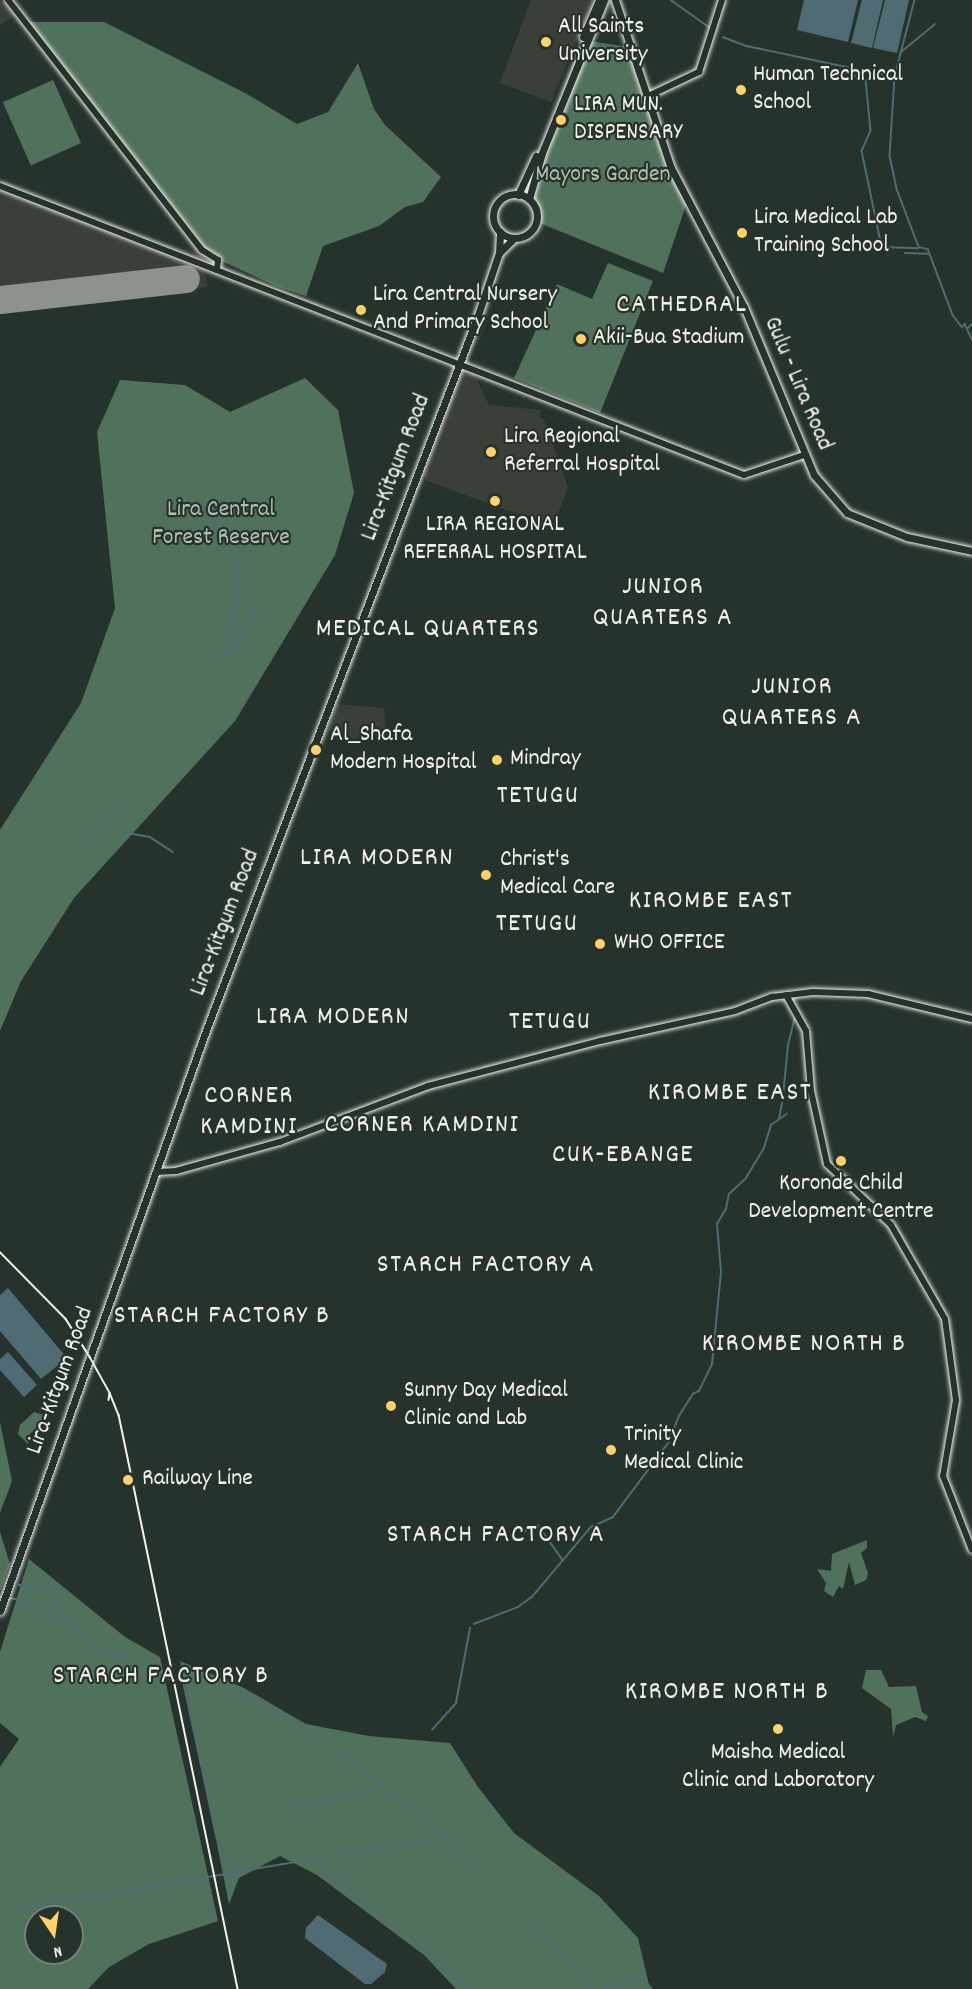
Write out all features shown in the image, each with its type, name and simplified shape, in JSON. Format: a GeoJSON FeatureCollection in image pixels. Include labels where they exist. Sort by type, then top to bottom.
{"type":"FeatureCollection","features":[{"type":"Feature","properties":{"kind":"main road","name":"Gulu - Lira Road"},"geometry":{"type":"LineString","coordinates":[[604,0],[617,9]]}},
{"type":"Feature","properties":{"kind":"main road"},"geometry":{"type":"LineString","coordinates":[[518,195],[530,180],[604,0]]}},
{"type":"Feature","properties":{"kind":"main road","name":"Gulu - Lira Road"},"geometry":{"type":"LineString","coordinates":[[615,0],[671,168],[744,307],[804,455],[827,494],[847,513],[907,537],[972,551]]}},
{"type":"Feature","properties":{"kind":"main road"},"geometry":{"type":"LineString","coordinates":[[529,199],[530,180]]}},
{"type":"Feature","properties":{"kind":"main road"},"geometry":{"type":"LineString","coordinates":[[518,195],[529,199],[536,209],[537,220],[528,234],[514,238],[500,232],[494,222],[495,209],[502,199],[518,195]]}},
{"type":"Feature","properties":{"kind":"main road","name":"Lira-Kitgum Road"},"geometry":{"type":"LineString","coordinates":[[0,1611],[156,1172],[499,253],[500,232]]}},
{"type":"Feature","properties":{"kind":"main road","name":"Lira-Kitgum Road"},"geometry":{"type":"LineString","coordinates":[[499,253],[514,238]]}},
{"type":"Feature","properties":{"kind":"street"},"geometry":{"type":"LineString","coordinates":[[8,0],[202,250],[218,260],[218,270]]}},
{"type":"Feature","properties":{"kind":"street"},"geometry":{"type":"LineString","coordinates":[[646,97],[699,72],[722,0]]}},
{"type":"Feature","properties":{"kind":"street"},"geometry":{"type":"LineString","coordinates":[[0,186],[744,476],[804,455]]}},
{"type":"Feature","properties":{"kind":"street"},"geometry":{"type":"LineString","coordinates":[[156,1172],[176,1171],[280,1142],[408,1093],[498,1067],[786,995],[868,994],[972,1019]]}},
{"type":"Feature","properties":{"kind":"street"},"geometry":{"type":"LineString","coordinates":[[786,995],[806,1031],[811,1091],[827,1164],[891,1225],[945,1319],[956,1400],[943,1476],[972,1550]]}},
{"type":"Feature","properties":{"kind":"shaded area"},"geometry":{"type":"Polygon","coordinates":[[[0,0],[15,15],[0,25],[0,0]]]}},
{"type":"Feature","properties":{"kind":"shaded area","name":"All Saints University"},"geometry":{"type":"Polygon","coordinates":[[[531,0],[593,0],[551,102],[500,83],[531,0]]]}},
{"type":"Feature","properties":{"kind":"shaded area"},"geometry":{"type":"Polygon","coordinates":[[[0,190],[204,267],[208,287],[0,314],[0,190]]]}},
{"type":"Feature","properties":{"kind":"shaded area","name":"Lira Regional Referral Hospital"},"geometry":{"type":"Polygon","coordinates":[[[474,373],[489,405],[541,410],[540,417],[544,420],[568,487],[553,527],[427,481],[422,470],[456,375],[474,373]]]}},
{"type":"Feature","properties":{"kind":"shaded area"},"geometry":{"type":"Polygon","coordinates":[[[337,704],[384,708],[386,727],[355,739],[328,730],[337,704]]]}},
{"type":"Feature","properties":{"kind":"green space"},"geometry":{"type":"Polygon","coordinates":[[[28,22],[104,22],[247,94],[297,124],[328,112],[358,63],[374,109],[385,125],[441,177],[423,202],[405,207],[379,226],[323,246],[306,296],[278,287],[211,256],[28,22]]]}},
{"type":"Feature","properties":{"kind":"green space","name":"Mayors Garden"},"geometry":{"type":"Polygon","coordinates":[[[582,40],[629,47],[687,202],[663,273],[537,222],[536,210],[524,196],[582,40]]]}},
{"type":"Feature","properties":{"kind":"green space"},"geometry":{"type":"Polygon","coordinates":[[[53,80],[81,143],[31,165],[3,102],[53,80]]]}},
{"type":"Feature","properties":{"kind":"green space","name":"Akii-Bua Stadium"},"geometry":{"type":"Polygon","coordinates":[[[608,263],[653,281],[600,413],[514,378],[557,284],[592,299],[608,263]]]}},
{"type":"Feature","properties":{"kind":"green space","name":"Lira Central Forest Reserve"},"geometry":{"type":"Polygon","coordinates":[[[305,378],[338,410],[354,493],[335,555],[235,721],[74,898],[21,981],[0,1031],[0,830],[81,703],[115,608],[97,432],[120,380],[185,385],[230,412],[305,378]]]}},
{"type":"Feature","properties":{"kind":"green space"},"geometry":{"type":"Polygon","coordinates":[[[34,1412],[44,1415],[43,1421],[30,1434],[28,1444],[18,1434],[20,1425],[34,1412]]]}},
{"type":"Feature","properties":{"kind":"green space"},"geometry":{"type":"Polygon","coordinates":[[[0,1422],[12,1481],[0,1513],[0,1422]]]}},
{"type":"Feature","properties":{"kind":"green space"},"geometry":{"type":"Polygon","coordinates":[[[0,1532],[10,1564],[0,1591],[0,1532]]]}},
{"type":"Feature","properties":{"kind":"green space"},"geometry":{"type":"Polygon","coordinates":[[[867,1540],[867,1548],[861,1553],[868,1573],[866,1580],[855,1585],[849,1562],[843,1589],[839,1586],[833,1597],[824,1591],[826,1583],[817,1569],[831,1571],[832,1554],[867,1540]]]}},
{"type":"Feature","properties":{"kind":"green space"},"geometry":{"type":"Polygon","coordinates":[[[29,1559],[125,1637],[160,1657],[218,1921],[149,1944],[109,1967],[88,1989],[0,1989],[0,1767],[19,1739],[0,1723],[0,1652],[29,1559]]]}},
{"type":"Feature","properties":{"kind":"green space"},"geometry":{"type":"Polygon","coordinates":[[[180,1661],[244,1688],[306,1724],[369,1736],[450,1743],[478,1787],[514,1833],[599,1896],[638,1938],[650,1989],[456,1989],[424,1955],[317,1875],[280,1856],[239,1878],[229,1904],[180,1661]]]}},
{"type":"Feature","properties":{"kind":"green space"},"geometry":{"type":"Polygon","coordinates":[[[866,1670],[881,1670],[889,1687],[916,1686],[922,1712],[928,1716],[926,1721],[915,1717],[896,1725],[893,1737],[891,1709],[862,1688],[866,1670]]]}},
{"type":"Feature","properties":{"kind":"water"},"geometry":{"type":"Polygon","coordinates":[[[804,0],[858,0],[848,42],[797,30],[804,0]]]}},
{"type":"Feature","properties":{"kind":"water"},"geometry":{"type":"Polygon","coordinates":[[[862,0],[883,0],[872,48],[851,43],[862,0]]]}},
{"type":"Feature","properties":{"kind":"water"},"geometry":{"type":"Polygon","coordinates":[[[885,0],[909,0],[897,53],[873,48],[885,0]]]}},
{"type":"Feature","properties":{"kind":"water"},"geometry":{"type":"Polygon","coordinates":[[[8,1288],[67,1358],[41,1379],[0,1331],[0,1295],[8,1288]]]}},
{"type":"Feature","properties":{"kind":"water"},"geometry":{"type":"Polygon","coordinates":[[[8,1352],[37,1385],[24,1397],[0,1370],[0,1359],[8,1352]]]}},
{"type":"Feature","properties":{"kind":"water"},"geometry":{"type":"Polygon","coordinates":[[[318,1915],[387,1964],[385,1972],[371,1984],[365,1984],[305,1938],[306,1928],[318,1915]]]}},
{"type":"Feature","properties":{"kind":"waterway"},"geometry":{"type":"LineString","coordinates":[[671,0],[709,27]]}},
{"type":"Feature","properties":{"kind":"waterway"},"geometry":{"type":"LineString","coordinates":[[915,0],[895,77],[890,156],[897,189],[919,247],[928,249],[953,315],[962,327],[965,324],[972,339]]}},
{"type":"Feature","properties":{"kind":"waterway"},"geometry":{"type":"LineString","coordinates":[[900,53],[935,24]]}},
{"type":"Feature","properties":{"kind":"waterway"},"geometry":{"type":"LineString","coordinates":[[723,37],[747,46],[894,77]]}},
{"type":"Feature","properties":{"kind":"waterway"},"geometry":{"type":"LineString","coordinates":[[846,73],[866,80],[871,131],[862,151],[882,247],[918,248]]}},
{"type":"Feature","properties":{"kind":"waterway"},"geometry":{"type":"LineString","coordinates":[[905,253],[928,254]]}},
{"type":"Feature","properties":{"kind":"waterway"},"geometry":{"type":"LineString","coordinates":[[968,328],[972,324]]}},
{"type":"Feature","properties":{"kind":"waterway"},"geometry":{"type":"LineString","coordinates":[[164,504],[193,502],[206,508],[238,559],[234,597],[239,606],[233,616],[227,656]]}},
{"type":"Feature","properties":{"kind":"waterway"},"geometry":{"type":"LineString","coordinates":[[214,662],[231,653],[263,599]]}},
{"type":"Feature","properties":{"kind":"waterway"},"geometry":{"type":"LineString","coordinates":[[76,860],[136,794]]}},
{"type":"Feature","properties":{"kind":"waterway"},"geometry":{"type":"LineString","coordinates":[[122,832],[150,837],[173,852]]}},
{"type":"Feature","properties":{"kind":"waterway"},"geometry":{"type":"LineString","coordinates":[[31,907],[71,865]]}},
{"type":"Feature","properties":{"kind":"waterway"},"geometry":{"type":"LineString","coordinates":[[783,1096],[788,1045],[795,1017]]}},
{"type":"Feature","properties":{"kind":"waterway"},"geometry":{"type":"LineString","coordinates":[[779,1119],[782,1103]]}},
{"type":"Feature","properties":{"kind":"waterway"},"geometry":{"type":"LineString","coordinates":[[474,1624],[518,1607],[532,1597],[591,1527],[613,1517],[669,1442],[679,1416],[693,1394],[699,1391],[712,1364],[721,1272],[717,1224],[726,1209],[729,1194],[746,1178],[764,1148],[771,1125],[787,1114]]}},
{"type":"Feature","properties":{"kind":"waterway"},"geometry":{"type":"LineString","coordinates":[[525,1531],[538,1525],[563,1560]]}},
{"type":"Feature","properties":{"kind":"waterway"},"geometry":{"type":"LineString","coordinates":[[19,1585],[50,1590],[70,1625],[100,1648],[170,1679],[183,1679],[217,1837],[223,1851],[242,1871]]}},
{"type":"Feature","properties":{"kind":"waterway"},"geometry":{"type":"LineString","coordinates":[[9,1598],[21,1600],[68,1624]]}},
{"type":"Feature","properties":{"kind":"waterway"},"geometry":{"type":"LineString","coordinates":[[432,1730],[456,1703],[470,1628]]}},
{"type":"Feature","properties":{"kind":"waterway"},"geometry":{"type":"LineString","coordinates":[[235,1689],[244,1695],[242,1699],[295,1720],[448,1837],[511,1893],[591,1989]]}},
{"type":"Feature","properties":{"kind":"waterway"},"geometry":{"type":"LineString","coordinates":[[289,1808],[380,1789]]}},
{"type":"Feature","properties":{"kind":"waterway"},"geometry":{"type":"LineString","coordinates":[[318,1858],[447,1837]]}},
{"type":"Feature","properties":{"kind":"waterway"},"geometry":{"type":"LineString","coordinates":[[0,1927],[17,1910],[317,1858],[331,1875],[434,1956],[469,1989]]}},
{"type":"Feature","properties":{"kind":"waterway"},"geometry":{"type":"LineString","coordinates":[[603,1989],[624,1986],[642,1976],[652,1989]]}},
{"type":"Feature","properties":{"kind":"runway"},"geometry":{"type":"LineString","coordinates":[[0,300],[186,279]]}},
{"type":"Feature","properties":{"kind":"railway"},"geometry":{"type":"LineString","coordinates":[[0,1252],[66,1319],[110,1393],[109,1400]]}},
{"type":"Feature","properties":{"kind":"railway"},"geometry":{"type":"LineString","coordinates":[[110,1393],[119,1415],[238,1989]]}},
{"type":"Feature","properties":{"kind":"place","name":"All Saints University"},"geometry":{"type":"Point","coordinates":[546,42]}},
{"type":"Feature","properties":{"kind":"place","name":"Human Technical School"},"geometry":{"type":"Point","coordinates":[741,90]}},
{"type":"Feature","properties":{"kind":"place","name":"LIRA MUN. DISPENSARY"},"geometry":{"type":"Point","coordinates":[561,120]}},
{"type":"Feature","properties":{"kind":"place","name":"Lira Medical Lab Training School"},"geometry":{"type":"Point","coordinates":[742,233]}},
{"type":"Feature","properties":{"kind":"place","name":"Lira Central Nursery And Primary School"},"geometry":{"type":"Point","coordinates":[361,310]}},
{"type":"Feature","properties":{"kind":"place","name":"Akii-Bua Stadium"},"geometry":{"type":"Point","coordinates":[581,339]}},
{"type":"Feature","properties":{"kind":"place","name":"Lira Regional Referral Hospital"},"geometry":{"type":"Point","coordinates":[491,452]}},
{"type":"Feature","properties":{"kind":"place","name":"LIRA REGIONAL REFERRAL HOSPITAL"},"geometry":{"type":"Point","coordinates":[495,501]}},
{"type":"Feature","properties":{"kind":"place","name":"Al_Shafa Modern Hospital"},"geometry":{"type":"Point","coordinates":[316,750]}},
{"type":"Feature","properties":{"kind":"place","name":"Mindray"},"geometry":{"type":"Point","coordinates":[497,760]}},
{"type":"Feature","properties":{"kind":"place","name":"Christ's Medical Care"},"geometry":{"type":"Point","coordinates":[486,875]}},
{"type":"Feature","properties":{"kind":"place","name":"WHO OFFICE"},"geometry":{"type":"Point","coordinates":[600,944]}},
{"type":"Feature","properties":{"kind":"place","name":"Koronde Child Development Centre"},"geometry":{"type":"Point","coordinates":[841,1161]}},
{"type":"Feature","properties":{"kind":"place","name":"Sunny Day Medical Clinic and Lab"},"geometry":{"type":"Point","coordinates":[391,1406]}},
{"type":"Feature","properties":{"kind":"place","name":"Trinity Medical Clinic"},"geometry":{"type":"Point","coordinates":[611,1450]}},
{"type":"Feature","properties":{"kind":"place","name":"Railway Line"},"geometry":{"type":"Point","coordinates":[128,1480]}},
{"type":"Feature","properties":{"kind":"place","name":"Maisha Medical Clinic and Laboratory"},"geometry":{"type":"Point","coordinates":[778,1729]}},
{"type":"Feature","properties":{"kind":"district","name":"CATHEDRAL"},"geometry":{"type":"Point","coordinates":[682,306]}},
{"type":"Feature","properties":{"kind":"district","name":"JUNIOR QUARTERS A"},"geometry":{"type":"Point","coordinates":[663,602]}},
{"type":"Feature","properties":{"kind":"district","name":"MEDICAL QUARTERS"},"geometry":{"type":"Point","coordinates":[428,630]}},
{"type":"Feature","properties":{"kind":"district","name":"JUNIOR QUARTERS A"},"geometry":{"type":"Point","coordinates":[792,702]}},
{"type":"Feature","properties":{"kind":"district","name":"TETUGU"},"geometry":{"type":"Point","coordinates":[538,797]}},
{"type":"Feature","properties":{"kind":"district","name":"LIRA MODERN"},"geometry":{"type":"Point","coordinates":[377,859]}},
{"type":"Feature","properties":{"kind":"district","name":"KIROMBE EAST"},"geometry":{"type":"Point","coordinates":[711,902]}},
{"type":"Feature","properties":{"kind":"district","name":"TETUGU"},"geometry":{"type":"Point","coordinates":[537,925]}},
{"type":"Feature","properties":{"kind":"district","name":"LIRA MODERN"},"geometry":{"type":"Point","coordinates":[333,1018]}},
{"type":"Feature","properties":{"kind":"district","name":"TETUGU"},"geometry":{"type":"Point","coordinates":[550,1023]}},
{"type":"Feature","properties":{"kind":"district","name":"KIROMBE EAST"},"geometry":{"type":"Point","coordinates":[730,1094]}},
{"type":"Feature","properties":{"kind":"district","name":"CORNER KAMDINI"},"geometry":{"type":"Point","coordinates":[249,1112]}},
{"type":"Feature","properties":{"kind":"district","name":"CORNER KAMDINI"},"geometry":{"type":"Point","coordinates":[422,1126]}},
{"type":"Feature","properties":{"kind":"district","name":"CUK-EBANGE"},"geometry":{"type":"Point","coordinates":[623,1156]}},
{"type":"Feature","properties":{"kind":"district","name":"STARCH FACTORY A"},"geometry":{"type":"Point","coordinates":[486,1266]}},
{"type":"Feature","properties":{"kind":"district","name":"STARCH FACTORY B"},"geometry":{"type":"Point","coordinates":[222,1317]}},
{"type":"Feature","properties":{"kind":"district","name":"KIROMBE NORTH B"},"geometry":{"type":"Point","coordinates":[804,1345]}},
{"type":"Feature","properties":{"kind":"district","name":"STARCH FACTORY A"},"geometry":{"type":"Point","coordinates":[496,1536]}},
{"type":"Feature","properties":{"kind":"district","name":"STARCH FACTORY B"},"geometry":{"type":"Point","coordinates":[161,1677]}},
{"type":"Feature","properties":{"kind":"district","name":"KIROMBE NORTH B"},"geometry":{"type":"Point","coordinates":[727,1693]}}]}
